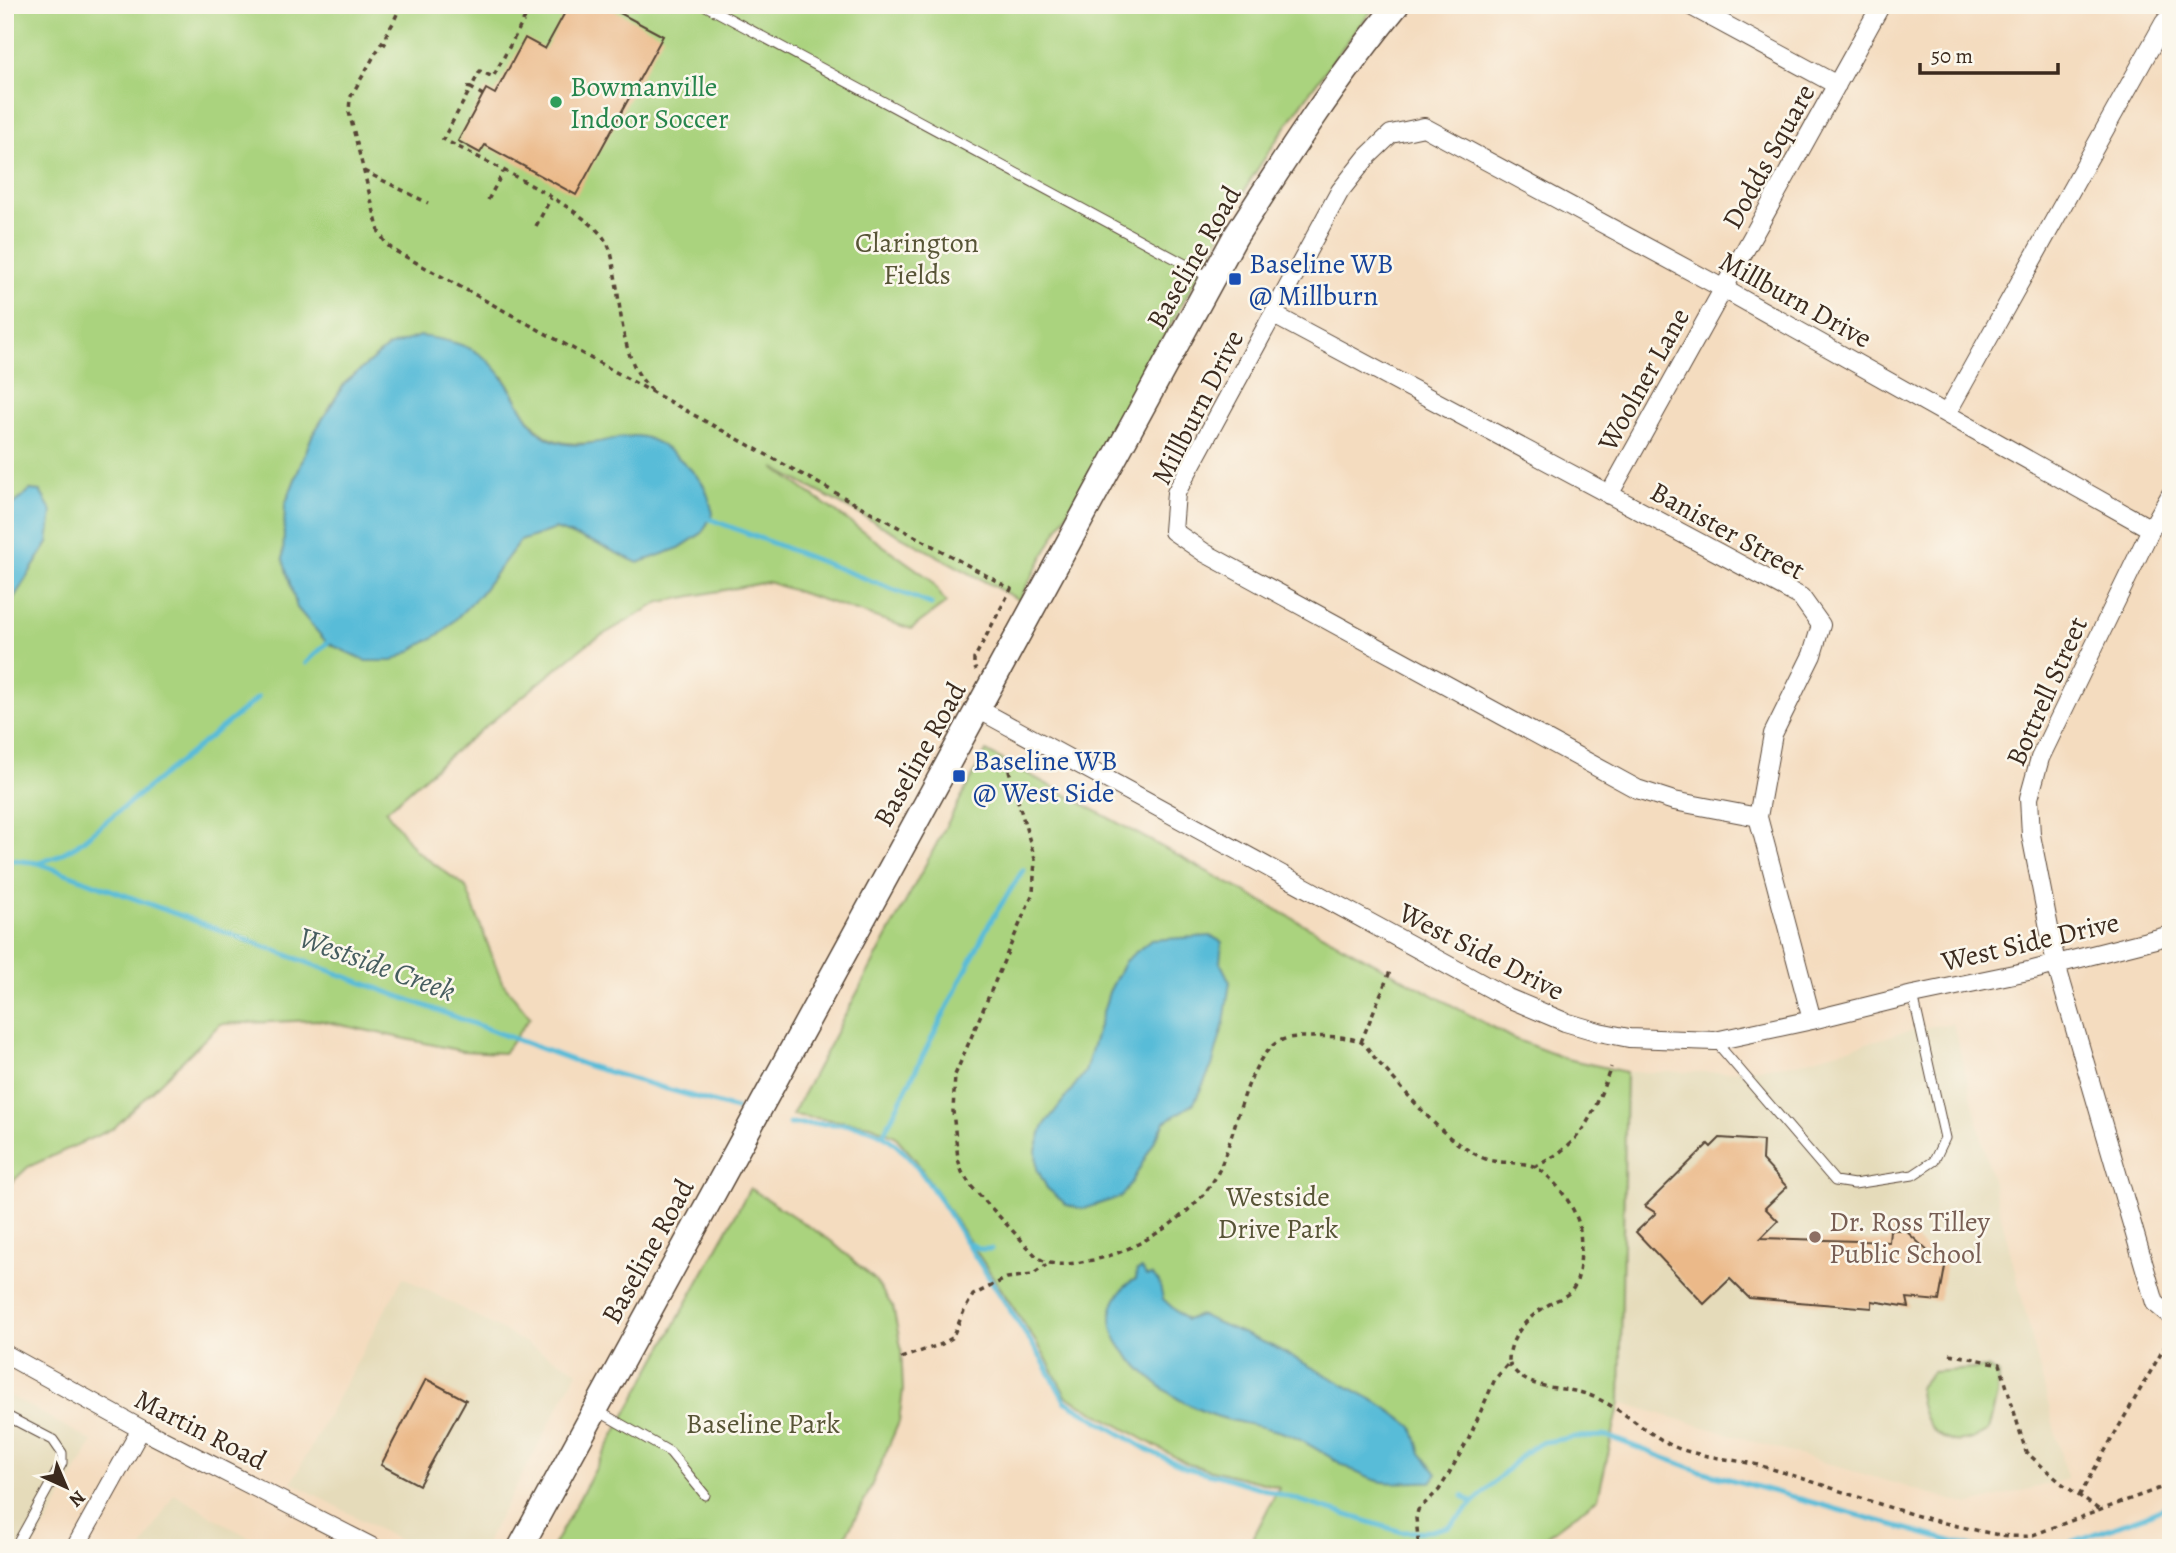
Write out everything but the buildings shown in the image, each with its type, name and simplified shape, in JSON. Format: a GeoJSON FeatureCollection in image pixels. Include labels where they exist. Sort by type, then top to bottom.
{"type":"FeatureCollection","features":[{"type":"Feature","properties":{"kind":"street","name":"Baseline Road"},"geometry":{"type":"LineString","coordinates":[[520,1548],[1235,237],[1298,137],[1371,36],[1397,5]]}},
{"type":"Feature","properties":{"kind":"street","name":"Dodds Square"},"geometry":{"type":"LineString","coordinates":[[1689,5],[1838,85]]}},
{"type":"Feature","properties":{"kind":"street","name":"Dodds Square"},"geometry":{"type":"LineString","coordinates":[[1724,289],[1881,5]]}},
{"type":"Feature","properties":{"kind":"street"},"geometry":{"type":"LineString","coordinates":[[1947,413],[2164,23],[2171,15]]}},
{"type":"Feature","properties":{"kind":"street","name":"Millburn Drive"},"geometry":{"type":"LineString","coordinates":[[1758,817],[1674,801],[1637,789],[1205,553],[1173,531],[1176,493],[1340,191],[1367,157],[1391,134],[1424,127],[1724,289],[2151,529]]}},
{"type":"Feature","properties":{"kind":"street","name":"Woolner Lane"},"geometry":{"type":"LineString","coordinates":[[1609,495],[1724,289]]}},
{"type":"Feature","properties":{"kind":"street","name":"Banister Street"},"geometry":{"type":"LineString","coordinates":[[1274,315],[1801,597],[1821,625],[1812,655],[1773,734],[1758,817],[1811,1020]]}},
{"type":"Feature","properties":{"kind":"street","name":"Bottrell Street"},"geometry":{"type":"LineString","coordinates":[[2171,494],[2151,529],[2040,758],[2029,798],[2031,835],[2056,964],[2155,1304],[2171,1317]]}},
{"type":"Feature","properties":{"kind":"street","name":"West Side Drive"},"geometry":{"type":"LineString","coordinates":[[978,709],[1518,1003],[1564,1022],[1629,1038],[1715,1041],[2056,964],[2171,935]]}},
{"type":"Feature","properties":{"kind":"street","name":"Martin Road"},"geometry":{"type":"LineString","coordinates":[[5,1354],[141,1429],[374,1548]]}},
{"type":"Feature","properties":{"kind":"street"},"geometry":{"type":"LineString","coordinates":[[75,1548],[141,1429]]}},
{"type":"Feature","properties":{"kind":"lane"},"geometry":{"type":"LineString","coordinates":[[704,5],[1212,279]]}},
{"type":"Feature","properties":{"kind":"lane"},"geometry":{"type":"LineString","coordinates":[[1715,1041],[1835,1181],[1854,1184],[1913,1175],[1934,1161],[1945,1138],[1913,995]]}},
{"type":"Feature","properties":{"kind":"lane"},"geometry":{"type":"LineString","coordinates":[[594,1409],[670,1452],[705,1495]]}},
{"type":"Feature","properties":{"kind":"lane"},"geometry":{"type":"LineString","coordinates":[[5,1415],[53,1440],[62,1453],[62,1462],[15,1548]]}},
{"type":"Feature","properties":{"kind":"path"},"geometry":{"type":"LineString","coordinates":[[532,5],[493,77],[480,71],[443,139],[582,216],[607,241],[634,369],[659,396]]}},
{"type":"Feature","properties":{"kind":"path"},"geometry":{"type":"LineString","coordinates":[[400,6],[350,98],[349,112],[379,232],[387,245],[1011,589],[974,659],[974,666],[980,673]]}},
{"type":"Feature","properties":{"kind":"path"},"geometry":{"type":"LineString","coordinates":[[382,42],[390,47]]}},
{"type":"Feature","properties":{"kind":"path"},"geometry":{"type":"LineString","coordinates":[[469,87],[483,95]]}},
{"type":"Feature","properties":{"kind":"path"},"geometry":{"type":"LineString","coordinates":[[364,171],[428,203]]}},
{"type":"Feature","properties":{"kind":"path"},"geometry":{"type":"LineString","coordinates":[[488,200],[503,172]]}},
{"type":"Feature","properties":{"kind":"path"},"geometry":{"type":"LineString","coordinates":[[536,226],[551,198]]}},
{"type":"Feature","properties":{"kind":"path"},"geometry":{"type":"LineString","coordinates":[[1006,760],[1035,859],[1033,894],[955,1075],[953,1111],[958,1159],[967,1179],[1037,1257],[1047,1264],[1105,1258],[1132,1247],[1178,1219],[1202,1195],[1217,1174],[1252,1074],[1264,1054],[1283,1040],[1332,1036],[1361,1042],[1458,1143],[1491,1161],[1534,1167],[1580,1134],[1594,1111],[1611,1067]]}},
{"type":"Feature","properties":{"kind":"path"},"geometry":{"type":"LineString","coordinates":[[1361,1042],[1369,1016],[1391,969]]}},
{"type":"Feature","properties":{"kind":"path"},"geometry":{"type":"LineString","coordinates":[[1534,1167],[1562,1191],[1573,1208],[1579,1225],[1581,1244],[1578,1280],[1567,1295],[1537,1313],[1515,1335],[1508,1349],[1509,1363],[1515,1373],[1525,1381],[1590,1395],[1677,1448],[1759,1465],[1919,1518],[2010,1538],[2030,1536],[2171,1484]]}},
{"type":"Feature","properties":{"kind":"path"},"geometry":{"type":"LineString","coordinates":[[901,1358],[952,1338],[973,1295],[1007,1278],[1032,1275],[1047,1264]]}},
{"type":"Feature","properties":{"kind":"path"},"geometry":{"type":"LineString","coordinates":[[2079,1496],[2171,1336]]}},
{"type":"Feature","properties":{"kind":"path"},"geometry":{"type":"LineString","coordinates":[[1950,1354],[2000,1364],[2026,1452],[2101,1511]]}},
{"type":"Feature","properties":{"kind":"path"},"geometry":{"type":"LineString","coordinates":[[1419,1548],[1416,1518],[1418,1510],[1439,1490],[1469,1437],[1495,1379],[1509,1363]]}},
{"type":"Feature","properties":{"kind":"path"},"geometry":{"type":"LineString","coordinates":[[1285,1548],[1289,1543],[1337,1548]]}},
{"type":"Feature","properties":{"kind":"shaded area","name":"Dr. Ross Tilley Public School"},"geometry":{"type":"Polygon","coordinates":[[[1953,1023],[2067,1479],[1968,1505],[1620,1402],[1626,1072],[1723,1072],[1794,1064],[1911,1030],[1953,1023]]]}},
{"type":"Feature","properties":{"kind":"shaded area"},"geometry":{"type":"Polygon","coordinates":[[[403,1277],[578,1371],[483,1548],[413,1548],[292,1482],[403,1277]]]}},
{"type":"Feature","properties":{"kind":"shaded area"},"geometry":{"type":"Polygon","coordinates":[[[5,1393],[93,1442],[33,1548],[5,1548],[5,1393]]]}},
{"type":"Feature","properties":{"kind":"shaded area"},"geometry":{"type":"Polygon","coordinates":[[[174,1494],[267,1548],[142,1548],[174,1494]]]}},
{"type":"Feature","properties":{"kind":"green space","name":"Clarington Fields"},"geometry":{"type":"Polygon","coordinates":[[[5,5],[1376,5],[1311,90],[1251,179],[1019,600],[774,468],[930,579],[946,603],[911,629],[768,582],[660,602],[587,644],[386,811],[415,850],[466,887],[502,982],[530,1017],[504,1053],[462,1051],[318,1020],[220,1024],[114,1128],[28,1167],[5,1189],[5,612],[48,543],[31,490],[5,512],[5,5]],[[388,347],[345,383],[312,436],[285,505],[480,594],[520,541],[555,529],[593,542],[679,548],[702,533],[713,513],[612,440],[570,444],[556,441],[544,434],[524,412],[504,377],[388,347]]]}},
{"type":"Feature","properties":{"kind":"green space","name":"Westside Drive Park"},"geometry":{"type":"Polygon","coordinates":[[[986,751],[1512,1038],[1567,1059],[1626,1072],[1620,1402],[1598,1498],[1530,1548],[1248,1548],[1279,1487],[1188,1464],[1066,1396],[1044,1354],[915,1159],[895,1136],[871,1125],[792,1115],[986,751]]]}},
{"type":"Feature","properties":{"kind":"green space","name":"Baseline Park"},"geometry":{"type":"Polygon","coordinates":[[[750,1188],[831,1241],[874,1279],[893,1307],[901,1347],[903,1390],[899,1422],[866,1498],[839,1548],[552,1548],[750,1188]]]}},
{"type":"Feature","properties":{"kind":"green space"},"geometry":{"type":"Polygon","coordinates":[[[1988,1368],[1998,1374],[1997,1395],[1988,1431],[1960,1441],[1948,1440],[1938,1435],[1924,1416],[1919,1387],[1932,1372],[1988,1368]]]}},
{"type":"Feature","properties":{"kind":"water"},"geometry":{"type":"Polygon","coordinates":[[[420,336],[455,343],[480,354],[500,373],[532,424],[550,439],[560,443],[582,444],[634,436],[653,440],[672,452],[706,490],[713,513],[702,533],[679,548],[638,563],[593,542],[555,529],[520,541],[480,594],[443,632],[393,661],[366,661],[327,643],[297,608],[283,559],[285,505],[312,436],[345,383],[388,347],[420,336]]]}},
{"type":"Feature","properties":{"kind":"water"},"geometry":{"type":"Polygon","coordinates":[[[30,490],[40,491],[52,512],[48,543],[5,612],[5,512],[30,490]]]}},
{"type":"Feature","properties":{"kind":"water"},"geometry":{"type":"Polygon","coordinates":[[[1211,936],[1222,942],[1220,962],[1230,982],[1224,1023],[1212,1066],[1194,1103],[1165,1122],[1121,1197],[1083,1209],[1067,1205],[1047,1188],[1037,1169],[1036,1150],[1043,1127],[1085,1072],[1109,992],[1125,961],[1151,940],[1211,936]]]}},
{"type":"Feature","properties":{"kind":"water"},"geometry":{"type":"Polygon","coordinates":[[[1142,1269],[1146,1276],[1152,1275],[1159,1282],[1163,1299],[1186,1320],[1200,1315],[1272,1346],[1384,1406],[1413,1427],[1421,1453],[1437,1474],[1431,1482],[1389,1483],[1372,1479],[1299,1439],[1207,1413],[1173,1396],[1130,1358],[1113,1330],[1111,1317],[1115,1300],[1127,1285],[1136,1279],[1137,1271],[1142,1269]]]}},
{"type":"Feature","properties":{"kind":"waterway"},"geometry":{"type":"LineString","coordinates":[[710,519],[931,604]]}},
{"type":"Feature","properties":{"kind":"waterway"},"geometry":{"type":"LineString","coordinates":[[306,663],[327,643]]}},
{"type":"Feature","properties":{"kind":"waterway"},"geometry":{"type":"LineString","coordinates":[[38,863],[77,845],[258,698]]}},
{"type":"Feature","properties":{"kind":"waterway","name":"Westside Creek"},"geometry":{"type":"LineString","coordinates":[[5,859],[38,863],[588,1066],[736,1109]]}},
{"type":"Feature","properties":{"kind":"waterway"},"geometry":{"type":"LineString","coordinates":[[883,1135],[989,924],[1023,870]]}},
{"type":"Feature","properties":{"kind":"waterway"},"geometry":{"type":"LineString","coordinates":[[789,1124],[855,1125],[875,1131],[888,1139],[926,1179],[966,1242],[980,1249],[991,1249]]}},
{"type":"Feature","properties":{"kind":"waterway"},"geometry":{"type":"LineString","coordinates":[[966,1242],[1043,1361],[1065,1401],[1148,1450],[1186,1468],[1224,1477],[1402,1532],[1431,1531],[1450,1526],[1523,1454],[1539,1443],[1575,1437],[1607,1436],[1697,1470],[1975,1548]]}},
{"type":"Feature","properties":{"kind":"waterway"},"geometry":{"type":"LineString","coordinates":[[1463,1496],[1473,1503]]}},
{"type":"Feature","properties":{"kind":"waterway"},"geometry":{"type":"LineString","coordinates":[[2055,1548],[2171,1504]]}},
{"type":"Feature","properties":{"kind":"place","name":"Bowmanville Indoor Soccer"},"geometry":{"type":"Point","coordinates":[556,102]}},
{"type":"Feature","properties":{"kind":"place","name":"Baseline WB @ Millburn"},"geometry":{"type":"Point","coordinates":[1235,279]}},
{"type":"Feature","properties":{"kind":"place","name":"Baseline WB @ West Side"},"geometry":{"type":"Point","coordinates":[959,776]}},
{"type":"Feature","properties":{"kind":"place","name":"Dr. Ross Tilley Public School"},"geometry":{"type":"Point","coordinates":[1815,1237]}}]}
